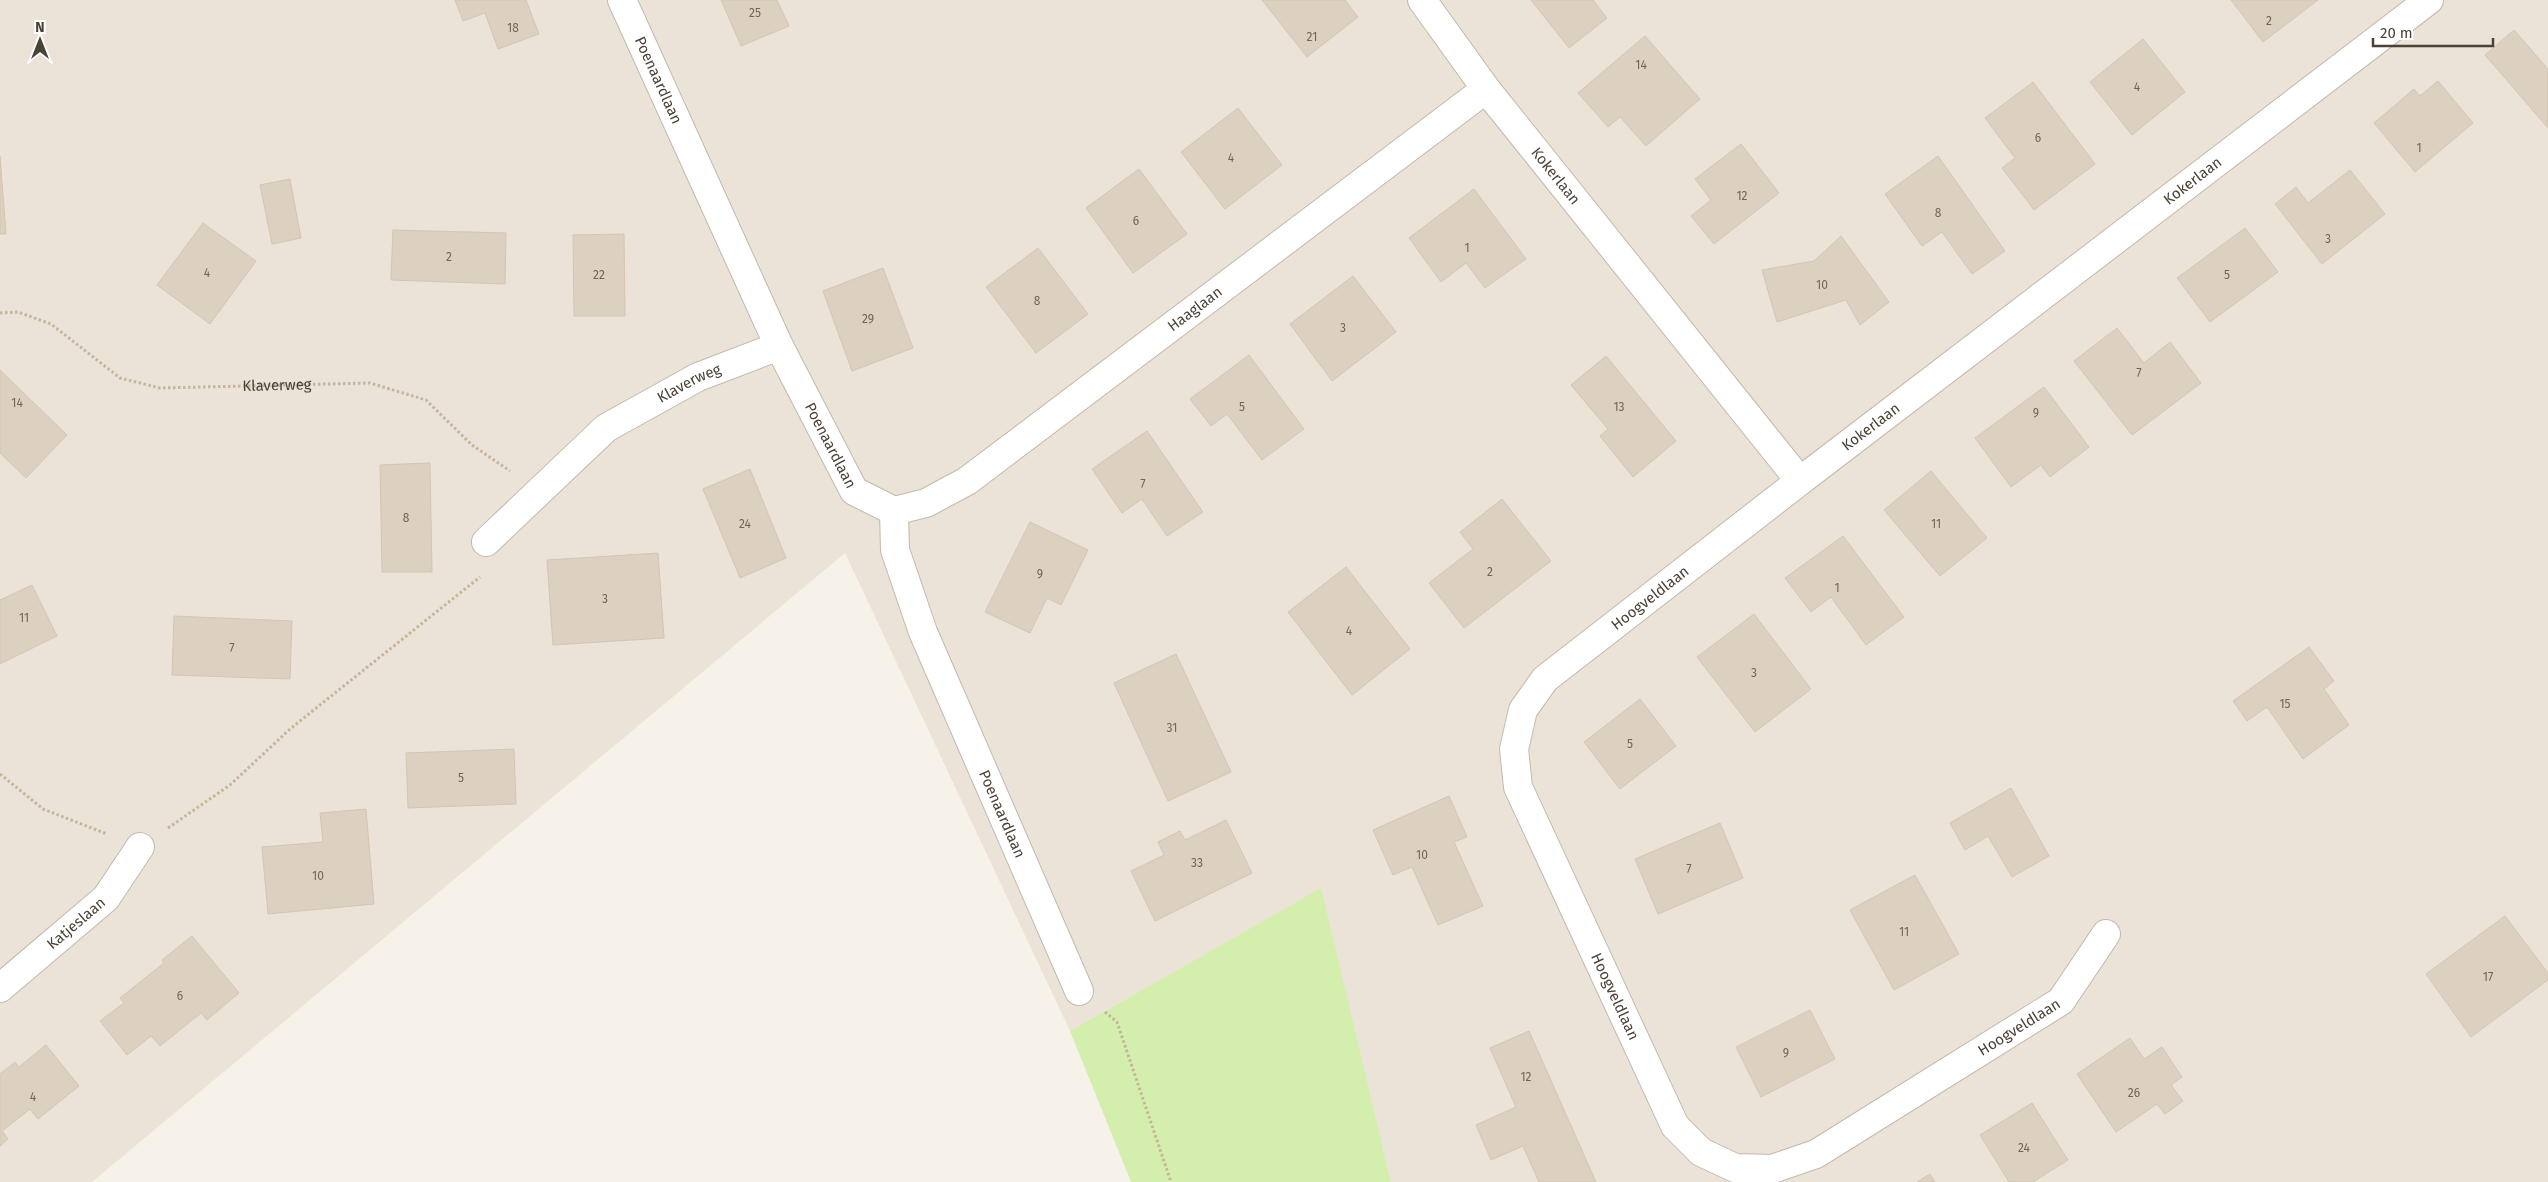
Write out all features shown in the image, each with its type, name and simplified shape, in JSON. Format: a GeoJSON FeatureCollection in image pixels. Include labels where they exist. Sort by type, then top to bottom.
{"type":"FeatureCollection","features":[{"type":"Feature","properties":{"kind":"street","name":"Poenaardlaan"},"geometry":{"type":"LineString","coordinates":[[622,0],[779,346],[854,492],[894,511],[895,550],[923,632],[1080,991]]}},
{"type":"Feature","properties":{"kind":"street","name":"Kokerlaan"},"geometry":{"type":"LineString","coordinates":[[1422,0],[1486,89],[1800,481],[2429,0]]}},
{"type":"Feature","properties":{"kind":"street","name":"Haaglaan"},"geometry":{"type":"LineString","coordinates":[[894,511],[926,503],[967,481],[1486,89]]}},
{"type":"Feature","properties":{"kind":"street","name":"Klaverweg"},"geometry":{"type":"LineString","coordinates":[[486,542],[606,428],[698,377],[779,346]]}},
{"type":"Feature","properties":{"kind":"street","name":"Hoogveldlaan"},"geometry":{"type":"LineString","coordinates":[[1800,481],[1545,678],[1522,710],[1514,749],[1518,787],[1675,1126],[1701,1152],[1735,1168],[1772,1169],[1816,1154],[2061,1000],[2106,934]]}},
{"type":"Feature","properties":{"kind":"street","name":"Katjeslaan"},"geometry":{"type":"LineString","coordinates":[[0,988],[106,898],[140,847]]}},
{"type":"Feature","properties":{"kind":"path","name":"Klaverweg"},"geometry":{"type":"LineString","coordinates":[[0,313],[18,312],[51,324],[120,378],[160,388],[370,383],[426,400],[472,445],[540,491]]}},
{"type":"Feature","properties":{"kind":"path"},"geometry":{"type":"LineString","coordinates":[[0,774],[43,810],[140,847],[230,785],[290,729],[483,574],[486,542]]}},
{"type":"Feature","properties":{"kind":"path"},"geometry":{"type":"LineString","coordinates":[[1080,991],[1117,1022],[1171,1182]]}},
{"type":"Feature","properties":{"kind":"shaded area"},"geometry":{"type":"Polygon","coordinates":[[[0,0],[2548,0],[2548,1182],[1391,1182],[1320,889],[1070,1031],[845,553],[92,1182],[0,1182],[0,0]]]}},
{"type":"Feature","properties":{"kind":"green space"},"geometry":{"type":"Polygon","coordinates":[[[1321,888],[1391,1182],[1131,1182],[1070,1031],[1321,888]]]}},
{"type":"Feature","properties":{"kind":"building"},"geometry":{"type":"Polygon","coordinates":[[[455,0],[526,0],[539,34],[498,49],[485,13],[463,21],[455,0]]]}},
{"type":"Feature","properties":{"kind":"building"},"geometry":{"type":"Polygon","coordinates":[[[721,0],[777,0],[789,26],[741,46],[721,0]]]}},
{"type":"Feature","properties":{"kind":"building"},"geometry":{"type":"Polygon","coordinates":[[[1262,0],[1345,0],[1358,17],[1307,57],[1262,0]]]}},
{"type":"Feature","properties":{"kind":"building"},"geometry":{"type":"Polygon","coordinates":[[[1531,0],[1593,0],[1607,18],[1569,48],[1531,0]]]}},
{"type":"Feature","properties":{"kind":"building"},"geometry":{"type":"Polygon","coordinates":[[[2231,0],[2318,0],[2263,42],[2231,0]]]}},
{"type":"Feature","properties":{"kind":"building"},"geometry":{"type":"Polygon","coordinates":[[[2514,30],[2548,69],[2548,128],[2485,55],[2514,30]]]}},
{"type":"Feature","properties":{"kind":"building"},"geometry":{"type":"Polygon","coordinates":[[[1645,36],[1700,99],[1646,146],[1620,117],[1608,127],[1578,93],[1645,36]]]}},
{"type":"Feature","properties":{"kind":"building"},"geometry":{"type":"Polygon","coordinates":[[[2143,39],[2185,92],[2132,135],[2090,82],[2143,39]]]}},
{"type":"Feature","properties":{"kind":"building"},"geometry":{"type":"Polygon","coordinates":[[[2438,81],[2473,123],[2415,172],[2374,123],[2414,89],[2420,96],[2438,81]]]}},
{"type":"Feature","properties":{"kind":"building"},"geometry":{"type":"Polygon","coordinates":[[[2033,82],[2095,164],[2034,210],[2002,168],[2015,158],[1985,118],[2033,82]]]}},
{"type":"Feature","properties":{"kind":"building"},"geometry":{"type":"Polygon","coordinates":[[[1238,108],[1282,165],[1225,209],[1181,152],[1238,108]]]}},
{"type":"Feature","properties":{"kind":"building"},"geometry":{"type":"Polygon","coordinates":[[[1741,144],[1779,193],[1714,244],[1691,216],[1711,200],[1695,179],[1741,144]]]}},
{"type":"Feature","properties":{"kind":"building"},"geometry":{"type":"Polygon","coordinates":[[[0,156],[6,234],[0,234],[0,156]]]}},
{"type":"Feature","properties":{"kind":"building"},"geometry":{"type":"Polygon","coordinates":[[[1938,156],[2005,251],[1972,274],[1942,232],[1922,246],[1885,194],[1938,156]]]}},
{"type":"Feature","properties":{"kind":"building"},"geometry":{"type":"Polygon","coordinates":[[[1139,169],[1187,234],[1133,273],[1086,208],[1139,169]]]}},
{"type":"Feature","properties":{"kind":"building"},"geometry":{"type":"Polygon","coordinates":[[[2350,170],[2385,214],[2322,264],[2275,204],[2296,187],[2308,203],[2350,170]]]}},
{"type":"Feature","properties":{"kind":"building"},"geometry":{"type":"Polygon","coordinates":[[[290,179],[301,238],[272,244],[260,185],[290,179]]]}},
{"type":"Feature","properties":{"kind":"building"},"geometry":{"type":"Polygon","coordinates":[[[1474,189],[1526,259],[1485,288],[1466,263],[1441,282],[1409,238],[1474,189]]]}},
{"type":"Feature","properties":{"kind":"building"},"geometry":{"type":"Polygon","coordinates":[[[203,223],[256,261],[210,324],[157,285],[203,223]]]}},
{"type":"Feature","properties":{"kind":"building"},"geometry":{"type":"Polygon","coordinates":[[[2245,228],[2278,272],[2210,322],[2177,278],[2245,228]]]}},
{"type":"Feature","properties":{"kind":"building"},"geometry":{"type":"Polygon","coordinates":[[[393,230],[506,233],[505,284],[391,280],[393,230]]]}},
{"type":"Feature","properties":{"kind":"building"},"geometry":{"type":"Polygon","coordinates":[[[624,234],[625,316],[574,316],[573,235],[624,234]]]}},
{"type":"Feature","properties":{"kind":"building"},"geometry":{"type":"Polygon","coordinates":[[[1841,236],[1889,302],[1860,325],[1846,300],[1777,322],[1762,270],[1814,261],[1841,236]]]}},
{"type":"Feature","properties":{"kind":"building"},"geometry":{"type":"Polygon","coordinates":[[[1038,248],[1088,314],[1036,353],[986,287],[1038,248]]]}},
{"type":"Feature","properties":{"kind":"building"},"geometry":{"type":"Polygon","coordinates":[[[883,268],[913,348],[852,371],[823,291],[883,268]]]}},
{"type":"Feature","properties":{"kind":"building"},"geometry":{"type":"Polygon","coordinates":[[[1353,276],[1396,332],[1332,381],[1290,324],[1353,276]]]}},
{"type":"Feature","properties":{"kind":"building"},"geometry":{"type":"Polygon","coordinates":[[[2117,328],[2144,363],[2170,342],[2201,383],[2132,435],[2074,361],[2117,328]]]}},
{"type":"Feature","properties":{"kind":"building"},"geometry":{"type":"Polygon","coordinates":[[[1249,355],[1304,429],[1262,460],[1227,414],[1211,426],[1190,399],[1249,355]]]}},
{"type":"Feature","properties":{"kind":"building"},"geometry":{"type":"Polygon","coordinates":[[[1606,356],[1676,441],[1633,477],[1600,436],[1608,429],[1571,385],[1606,356]]]}},
{"type":"Feature","properties":{"kind":"building"},"geometry":{"type":"Polygon","coordinates":[[[0,370],[67,435],[26,478],[0,453],[0,370]]]}},
{"type":"Feature","properties":{"kind":"building"},"geometry":{"type":"Polygon","coordinates":[[[2044,387],[2089,447],[2050,477],[2041,465],[2011,487],[1975,438],[2044,387]]]}},
{"type":"Feature","properties":{"kind":"building"},"geometry":{"type":"Polygon","coordinates":[[[1147,431],[1203,512],[1167,536],[1142,499],[1122,513],[1092,469],[1147,431]]]}},
{"type":"Feature","properties":{"kind":"building"},"geometry":{"type":"Polygon","coordinates":[[[430,463],[432,572],[382,572],[380,465],[430,463]]]}},
{"type":"Feature","properties":{"kind":"building"},"geometry":{"type":"Polygon","coordinates":[[[750,469],[786,558],[740,578],[703,489],[750,469]]]}},
{"type":"Feature","properties":{"kind":"building"},"geometry":{"type":"Polygon","coordinates":[[[1931,471],[1987,538],[1940,576],[1884,510],[1931,471]]]}},
{"type":"Feature","properties":{"kind":"building"},"geometry":{"type":"Polygon","coordinates":[[[1502,499],[1551,561],[1464,628],[1429,583],[1473,549],[1460,532],[1502,499]]]}},
{"type":"Feature","properties":{"kind":"building"},"geometry":{"type":"Polygon","coordinates":[[[1030,522],[1088,550],[1061,605],[1047,598],[1030,633],[985,612],[1030,522]]]}},
{"type":"Feature","properties":{"kind":"building"},"geometry":{"type":"Polygon","coordinates":[[[1843,536],[1904,617],[1866,645],[1831,597],[1811,612],[1785,578],[1843,536]]]}},
{"type":"Feature","properties":{"kind":"building"},"geometry":{"type":"Polygon","coordinates":[[[658,553],[664,638],[553,645],[547,560],[658,553]]]}},
{"type":"Feature","properties":{"kind":"building"},"geometry":{"type":"Polygon","coordinates":[[[1346,567],[1410,649],[1352,695],[1288,612],[1346,567]]]}},
{"type":"Feature","properties":{"kind":"building"},"geometry":{"type":"Polygon","coordinates":[[[32,585],[57,636],[0,664],[0,600],[32,585]]]}},
{"type":"Feature","properties":{"kind":"building"},"geometry":{"type":"Polygon","coordinates":[[[1754,614],[1811,689],[1755,732],[1697,657],[1754,614]]]}},
{"type":"Feature","properties":{"kind":"building"},"geometry":{"type":"Polygon","coordinates":[[[174,616],[292,621],[290,679],[172,675],[174,616]]]}},
{"type":"Feature","properties":{"kind":"building"},"geometry":{"type":"Polygon","coordinates":[[[2309,647],[2334,681],[2324,689],[2349,725],[2303,759],[2267,707],[2247,721],[2233,701],[2309,647]]]}},
{"type":"Feature","properties":{"kind":"building"},"geometry":{"type":"Polygon","coordinates":[[[1176,654],[1231,772],[1168,801],[1114,683],[1176,654]]]}},
{"type":"Feature","properties":{"kind":"building"},"geometry":{"type":"Polygon","coordinates":[[[1640,699],[1676,746],[1620,789],[1584,742],[1640,699]]]}},
{"type":"Feature","properties":{"kind":"building"},"geometry":{"type":"Polygon","coordinates":[[[514,749],[516,804],[408,808],[406,753],[514,749]]]}},
{"type":"Feature","properties":{"kind":"building"},"geometry":{"type":"Polygon","coordinates":[[[2011,788],[2049,856],[2012,877],[1988,836],[1965,850],[1950,823],[2011,788]]]}},
{"type":"Feature","properties":{"kind":"building"},"geometry":{"type":"Polygon","coordinates":[[[1449,796],[1467,837],[1454,842],[1483,906],[1438,925],[1412,867],[1393,875],[1373,830],[1449,796]]]}},
{"type":"Feature","properties":{"kind":"building"},"geometry":{"type":"Polygon","coordinates":[[[366,809],[374,904],[268,914],[262,847],[323,842],[320,813],[366,809]]]}},
{"type":"Feature","properties":{"kind":"building"},"geometry":{"type":"Polygon","coordinates":[[[1226,820],[1252,873],[1155,921],[1131,871],[1164,855],[1158,842],[1180,831],[1185,840],[1226,820]]]}},
{"type":"Feature","properties":{"kind":"building"},"geometry":{"type":"Polygon","coordinates":[[[1720,823],[1743,878],[1658,914],[1635,859],[1720,823]]]}},
{"type":"Feature","properties":{"kind":"building"},"geometry":{"type":"Polygon","coordinates":[[[1915,875],[1959,954],[1894,990],[1850,910],[1915,875]]]}},
{"type":"Feature","properties":{"kind":"building"},"geometry":{"type":"Polygon","coordinates":[[[2505,916],[2548,973],[2548,980],[2471,1037],[2426,974],[2505,916]]]}},
{"type":"Feature","properties":{"kind":"building"},"geometry":{"type":"Polygon","coordinates":[[[192,936],[239,993],[207,1020],[201,1013],[160,1046],[151,1036],[127,1055],[100,1021],[124,1003],[120,998],[164,963],[162,960],[192,936]]]}},
{"type":"Feature","properties":{"kind":"building"},"geometry":{"type":"Polygon","coordinates":[[[1810,1010],[1835,1059],[1761,1097],[1736,1047],[1810,1010]]]}},
{"type":"Feature","properties":{"kind":"building"},"geometry":{"type":"Polygon","coordinates":[[[1529,1031],[1596,1182],[1539,1182],[1523,1146],[1491,1160],[1476,1125],[1516,1107],[1490,1048],[1529,1031]]]}},
{"type":"Feature","properties":{"kind":"building"},"geometry":{"type":"Polygon","coordinates":[[[2130,1038],[2144,1059],[2162,1047],[2182,1077],[2171,1085],[2183,1101],[2165,1114],[2157,1104],[2116,1132],[2077,1074],[2130,1038]]]}},
{"type":"Feature","properties":{"kind":"building"},"geometry":{"type":"Polygon","coordinates":[[[46,1045],[79,1086],[38,1119],[30,1109],[2,1131],[8,1139],[0,1146],[0,1074],[15,1062],[19,1067],[46,1045]]]}},
{"type":"Feature","properties":{"kind":"building"},"geometry":{"type":"Polygon","coordinates":[[[2032,1103],[2068,1160],[2033,1182],[2009,1182],[1980,1135],[2032,1103]]]}},
{"type":"Feature","properties":{"kind":"building"},"geometry":{"type":"Polygon","coordinates":[[[1930,1174],[1935,1182],[1917,1182],[1930,1174]]]}}]}
